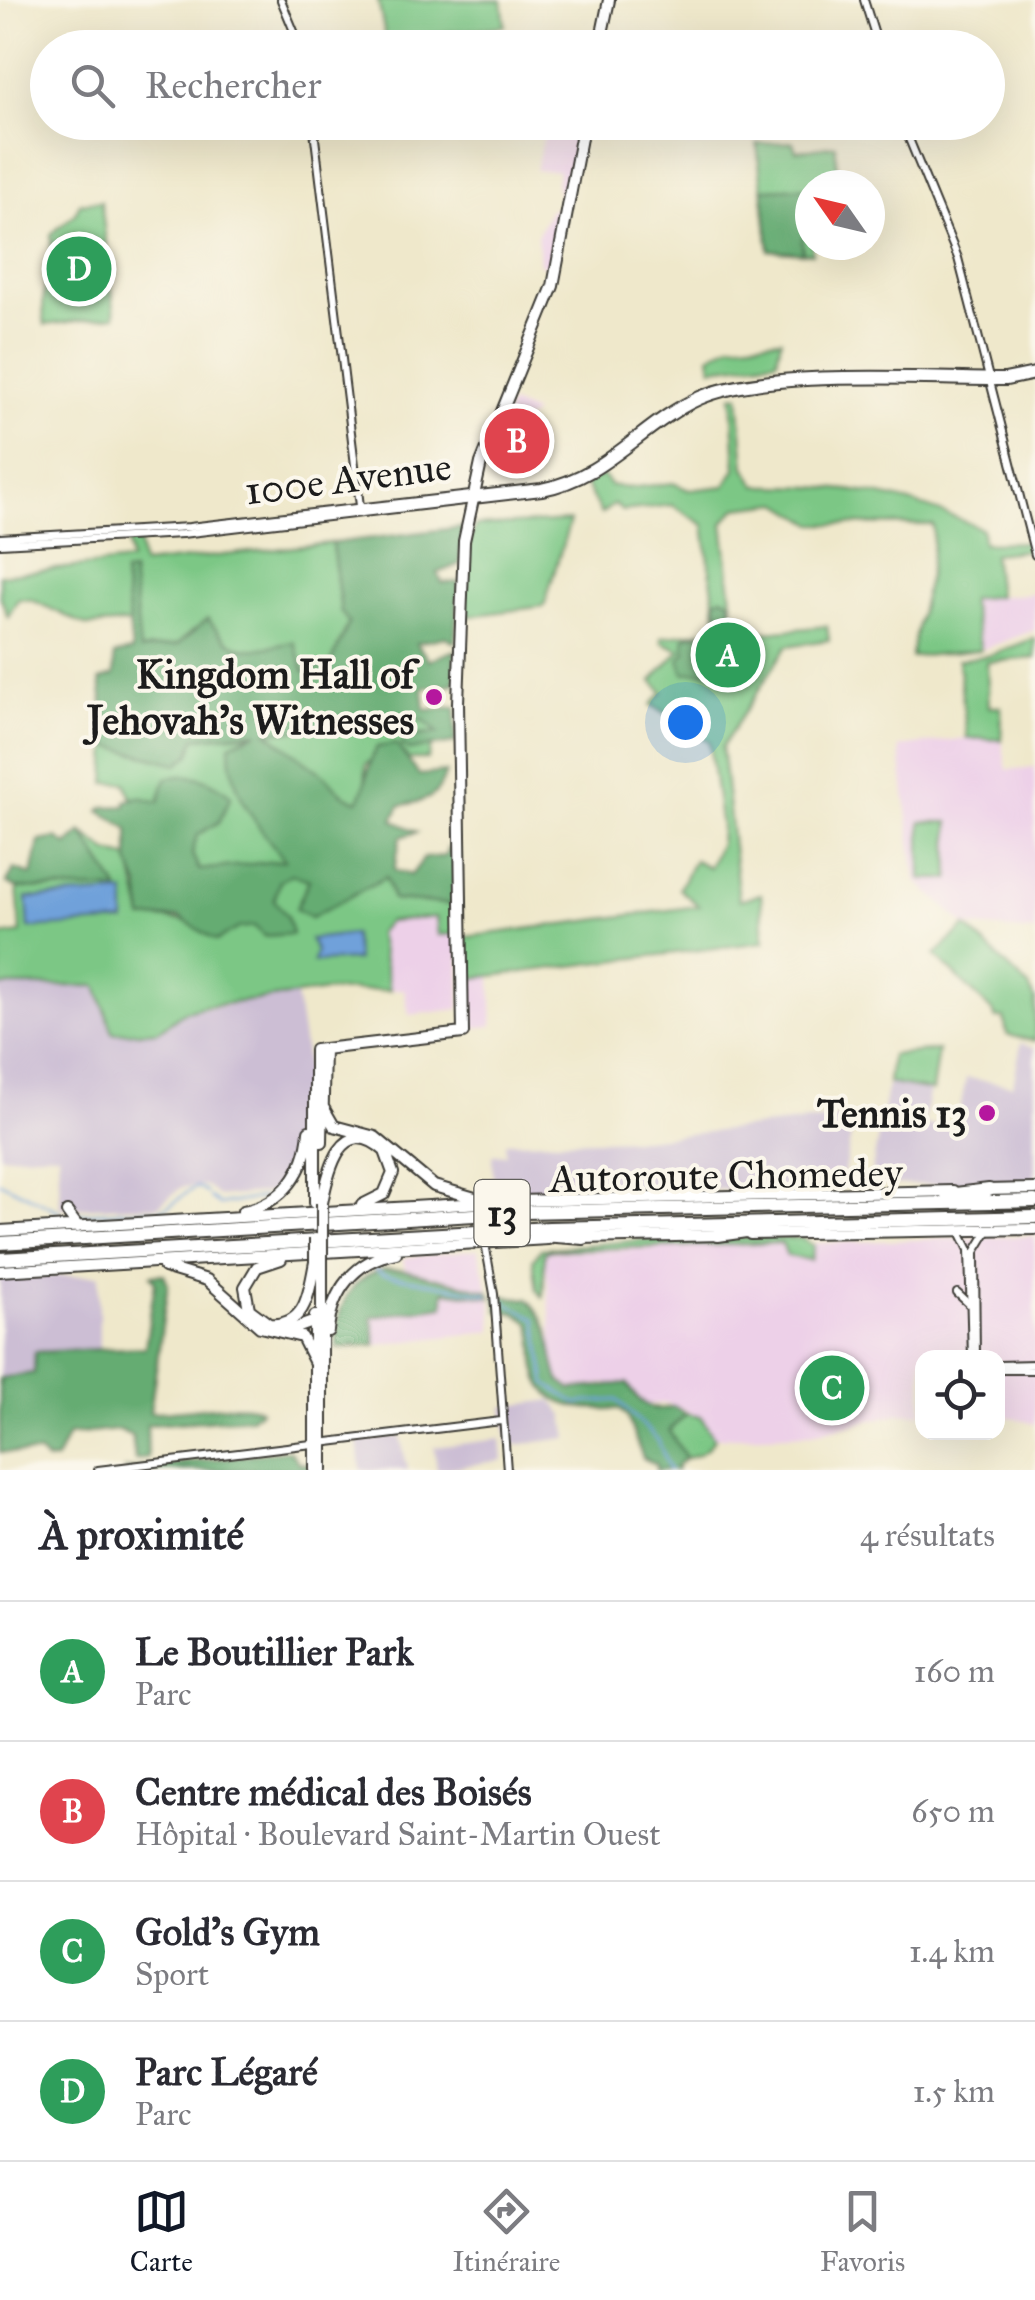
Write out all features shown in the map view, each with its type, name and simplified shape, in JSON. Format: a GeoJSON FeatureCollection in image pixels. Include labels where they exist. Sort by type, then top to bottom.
{"type":"FeatureCollection","features":[{"type":"Feature","properties":{"kind":"highway"},"geometry":{"type":"LineString","coordinates":[[850,1204],[989,1190]]}},
{"type":"Feature","properties":{"kind":"highway","name":"Autoroute Chomedey"},"geometry":{"type":"LineString","coordinates":[[0,1243],[57,1233],[524,1212],[1035,1201]]}},
{"type":"Feature","properties":{"kind":"highway","name":"Autoroute Chomedey"},"geometry":{"type":"LineString","coordinates":[[0,1265],[80,1254],[815,1221],[1035,1217]]}},
{"type":"Feature","properties":{"kind":"highway"},"geometry":{"type":"LineString","coordinates":[[718,1235],[815,1221]]}},
{"type":"Feature","properties":{"kind":"highway"},"geometry":{"type":"LineString","coordinates":[[0,1233],[57,1233]]}},
{"type":"Feature","properties":{"kind":"highway"},"geometry":{"type":"LineString","coordinates":[[445,1239],[584,1238]]}},
{"type":"Feature","properties":{"kind":"main road"},"geometry":{"type":"LineString","coordinates":[[603,30],[609,0]]}},
{"type":"Feature","properties":{"kind":"main road"},"geometry":{"type":"LineString","coordinates":[[321,1206],[319,1050],[463,1032],[458,666],[463,556],[474,496],[507,397],[553,286],[581,140]]}},
{"type":"Feature","properties":{"kind":"main road"},"geometry":{"type":"LineString","coordinates":[[319,1104],[334,1126],[383,1142],[426,1181],[448,1193],[516,1201]]}},
{"type":"Feature","properties":{"kind":"main road"},"geometry":{"type":"LineString","coordinates":[[173,1221],[251,1210],[284,1192],[306,1157],[319,1104]]}},
{"type":"Feature","properties":{"kind":"main road"},"geometry":{"type":"LineString","coordinates":[[319,1144],[356,1132]]}},
{"type":"Feature","properties":{"kind":"main road"},"geometry":{"type":"LineString","coordinates":[[57,1233],[67,1212],[78,1226],[173,1221],[321,1206],[368,1203],[386,1192],[393,1170],[385,1150],[362,1140],[341,1148],[330,1164],[321,1206],[316,1259],[307,1300],[297,1317],[272,1325],[252,1314],[244,1293],[252,1272],[266,1262],[316,1259],[445,1239],[485,1242],[1035,1229]]}},
{"type":"Feature","properties":{"kind":"main road"},"geometry":{"type":"LineString","coordinates":[[321,1206],[1035,1189]]}},
{"type":"Feature","properties":{"kind":"main road"},"geometry":{"type":"LineString","coordinates":[[319,1365],[332,1308],[352,1274],[382,1256],[445,1239]]}},
{"type":"Feature","properties":{"kind":"main road"},"geometry":{"type":"LineString","coordinates":[[0,1265],[316,1259]]}},
{"type":"Feature","properties":{"kind":"main road"},"geometry":{"type":"LineString","coordinates":[[316,1259],[318,1470]]}},
{"type":"Feature","properties":{"kind":"main road"},"geometry":{"type":"LineString","coordinates":[[128,1263],[196,1274],[258,1326],[305,1339],[319,1365]]}},
{"type":"Feature","properties":{"kind":"main road"},"geometry":{"type":"LineString","coordinates":[[285,1332],[319,1320]]}},
{"type":"Feature","properties":{"kind":"street"},"geometry":{"type":"LineString","coordinates":[[282,0],[294,30]]}},
{"type":"Feature","properties":{"kind":"street"},"geometry":{"type":"LineString","coordinates":[[864,0],[873,30]]}},
{"type":"Feature","properties":{"kind":"street"},"geometry":{"type":"LineString","coordinates":[[315,140],[360,510]]}},
{"type":"Feature","properties":{"kind":"street"},"geometry":{"type":"LineString","coordinates":[[909,140],[958,258],[1035,555]]}},
{"type":"Feature","properties":{"kind":"street","name":"100e Avenue"},"geometry":{"type":"LineString","coordinates":[[0,541],[184,528],[542,492],[579,482],[618,460],[691,406],[715,396],[806,384],[991,379],[1035,373]]}},
{"type":"Feature","properties":{"kind":"street"},"geometry":{"type":"LineString","coordinates":[[977,1350],[974,1254],[976,1244],[991,1232]]}},
{"type":"Feature","properties":{"kind":"street"},"geometry":{"type":"LineString","coordinates":[[959,1233],[969,1247],[970,1306],[976,1350]]}},
{"type":"Feature","properties":{"kind":"street"},"geometry":{"type":"LineString","coordinates":[[485,1242],[494,1294],[507,1470]]}},
{"type":"Feature","properties":{"kind":"street"},"geometry":{"type":"LineString","coordinates":[[958,1294],[970,1306]]}},
{"type":"Feature","properties":{"kind":"street"},"geometry":{"type":"LineString","coordinates":[[1005,1367],[1035,1367]]}},
{"type":"Feature","properties":{"kind":"street"},"geometry":{"type":"LineString","coordinates":[[98,1470],[501,1421]]}},
{"type":"Feature","properties":{"kind":"shaded area"},"geometry":{"type":"Polygon","coordinates":[[[543,140],[577,140],[552,267],[540,265],[537,236],[550,209],[562,208],[556,183],[558,171],[535,170],[543,140]]]}},
{"type":"Feature","properties":{"kind":"shaded area"},"geometry":{"type":"Polygon","coordinates":[[[686,140],[759,140],[687,147],[686,140]]]}},
{"type":"Feature","properties":{"kind":"shaded area"},"geometry":{"type":"Polygon","coordinates":[[[510,404],[534,413],[521,424],[541,460],[488,465],[510,404]]]}},
{"type":"Feature","properties":{"kind":"shaded area"},"geometry":{"type":"Polygon","coordinates":[[[1035,593],[1035,630],[981,650],[970,599],[1035,593]]]}},
{"type":"Feature","properties":{"kind":"shaded area"},"geometry":{"type":"Polygon","coordinates":[[[967,738],[1002,740],[1007,770],[1035,767],[1035,932],[966,926],[916,881],[899,747],[967,738]]]}},
{"type":"Feature","properties":{"kind":"shaded area"},"geometry":{"type":"Polygon","coordinates":[[[459,916],[460,1009],[409,1015],[404,989],[389,990],[377,934],[387,922],[459,916]]]}},
{"type":"Feature","properties":{"kind":"shaded area"},"geometry":{"type":"Polygon","coordinates":[[[491,976],[493,1026],[470,1028],[466,981],[491,976]]]}},
{"type":"Feature","properties":{"kind":"shaded area"},"geometry":{"type":"Polygon","coordinates":[[[0,986],[98,986],[158,1031],[185,1011],[296,995],[306,1060],[304,1127],[300,1159],[285,1183],[274,1192],[219,1197],[207,1186],[182,1187],[158,1206],[60,1208],[58,1153],[0,1156],[0,986]]]}},
{"type":"Feature","properties":{"kind":"shaded area"},"geometry":{"type":"Polygon","coordinates":[[[1021,1043],[1035,1048],[1035,1184],[869,1185],[888,1083],[930,1090],[923,1124],[956,1129],[966,1078],[1013,1085],[1021,1043]]]}},
{"type":"Feature","properties":{"kind":"shaded area"},"geometry":{"type":"Polygon","coordinates":[[[855,1116],[841,1187],[494,1194],[492,1155],[506,1154],[505,1142],[643,1139],[855,1116]]]}},
{"type":"Feature","properties":{"kind":"shaded area"},"geometry":{"type":"Polygon","coordinates":[[[1035,1236],[1035,1424],[1005,1416],[1005,1350],[915,1350],[915,1413],[812,1434],[714,1438],[700,1417],[667,1403],[642,1405],[606,1383],[571,1389],[559,1380],[554,1364],[545,1252],[1035,1236]]]}},
{"type":"Feature","properties":{"kind":"shaded area"},"geometry":{"type":"Polygon","coordinates":[[[478,1249],[489,1291],[405,1270],[403,1258],[478,1249]]]}},
{"type":"Feature","properties":{"kind":"shaded area"},"geometry":{"type":"Polygon","coordinates":[[[99,1275],[99,1349],[35,1352],[34,1373],[0,1378],[0,1277],[99,1275]]]}},
{"type":"Feature","properties":{"kind":"shaded area"},"geometry":{"type":"Polygon","coordinates":[[[443,1291],[491,1297],[493,1331],[376,1345],[371,1317],[444,1306],[443,1291]]]}},
{"type":"Feature","properties":{"kind":"shaded area"},"geometry":{"type":"Polygon","coordinates":[[[552,1400],[564,1416],[568,1438],[508,1446],[503,1407],[552,1400]]]}},
{"type":"Feature","properties":{"kind":"shaded area"},"geometry":{"type":"Polygon","coordinates":[[[400,1436],[408,1470],[361,1470],[358,1441],[400,1436]]]}},
{"type":"Feature","properties":{"kind":"shaded area"},"geometry":{"type":"Polygon","coordinates":[[[501,1439],[503,1460],[437,1470],[434,1447],[501,1439]]]}},
{"type":"Feature","properties":{"kind":"green space"},"geometry":{"type":"Polygon","coordinates":[[[378,0],[502,0],[505,26],[384,30],[378,0]]]}},
{"type":"Feature","properties":{"kind":"green space"},"geometry":{"type":"Polygon","coordinates":[[[793,142],[796,151],[835,145],[838,170],[795,170],[795,252],[769,250],[757,144],[793,142]]]}},
{"type":"Feature","properties":{"kind":"green space"},"geometry":{"type":"Polygon","coordinates":[[[795,188],[795,252],[769,250],[763,189],[795,188]]]}},
{"type":"Feature","properties":{"kind":"green space"},"geometry":{"type":"Polygon","coordinates":[[[101,201],[115,316],[45,325],[43,303],[51,234],[75,214],[80,203],[101,201]]]}},
{"type":"Feature","properties":{"kind":"green space"},"geometry":{"type":"Polygon","coordinates":[[[781,339],[777,360],[712,368],[710,356],[731,344],[781,339]]]}},
{"type":"Feature","properties":{"kind":"green space"},"geometry":{"type":"Polygon","coordinates":[[[739,395],[745,467],[757,486],[817,487],[899,499],[982,529],[983,543],[1028,542],[1030,550],[993,554],[998,596],[970,599],[981,650],[911,657],[929,575],[933,525],[814,524],[780,503],[737,508],[723,523],[736,635],[827,626],[829,640],[787,646],[722,747],[739,900],[761,894],[764,942],[466,979],[465,937],[699,906],[679,889],[694,860],[709,867],[720,843],[709,741],[651,705],[663,692],[652,681],[680,650],[662,642],[662,637],[718,629],[704,525],[672,505],[622,511],[614,504],[601,514],[585,484],[602,475],[610,485],[628,488],[673,483],[689,490],[725,486],[736,469],[732,396],[739,395]]]}},
{"type":"Feature","properties":{"kind":"green space"},"geometry":{"type":"Polygon","coordinates":[[[570,521],[544,606],[462,617],[467,549],[475,526],[570,521]]]}},
{"type":"Feature","properties":{"kind":"green space"},"geometry":{"type":"Polygon","coordinates":[[[463,527],[460,564],[438,573],[442,583],[459,582],[455,643],[446,637],[416,643],[429,660],[455,650],[455,684],[423,688],[425,710],[456,707],[455,743],[409,750],[401,745],[403,738],[438,733],[423,720],[267,732],[338,790],[358,801],[377,747],[396,744],[419,775],[446,772],[430,797],[400,806],[393,820],[417,832],[401,837],[394,870],[411,875],[424,858],[445,856],[448,848],[458,857],[459,905],[393,900],[386,877],[311,917],[296,909],[309,880],[291,874],[280,881],[274,900],[287,916],[292,934],[264,936],[254,926],[239,928],[216,941],[179,917],[143,919],[139,886],[129,862],[129,829],[100,811],[104,807],[126,806],[126,801],[139,797],[159,802],[166,778],[200,778],[231,796],[219,822],[197,835],[192,854],[199,870],[285,860],[246,806],[234,777],[230,744],[258,732],[195,738],[190,754],[178,764],[108,746],[100,680],[114,675],[114,655],[132,651],[124,573],[132,572],[140,650],[177,645],[208,619],[228,641],[246,649],[294,642],[305,672],[330,665],[349,623],[341,612],[332,543],[463,527]]]}},
{"type":"Feature","properties":{"kind":"green space"},"geometry":{"type":"Polygon","coordinates":[[[139,540],[142,564],[332,543],[341,612],[349,622],[330,665],[305,673],[296,658],[257,653],[193,630],[177,645],[140,650],[124,574],[129,623],[87,626],[32,600],[18,599],[8,617],[0,595],[0,575],[130,561],[128,541],[139,540]]]}},
{"type":"Feature","properties":{"kind":"green space"},"geometry":{"type":"Polygon","coordinates":[[[715,600],[730,600],[733,617],[729,632],[747,639],[746,653],[736,663],[723,660],[710,672],[684,673],[679,659],[686,652],[684,640],[688,635],[722,631],[715,600]]]}},
{"type":"Feature","properties":{"kind":"green space"},"geometry":{"type":"Polygon","coordinates":[[[1035,638],[1035,658],[987,662],[989,707],[1001,707],[1002,740],[967,738],[958,660],[991,655],[1035,638]]]}},
{"type":"Feature","properties":{"kind":"green space"},"geometry":{"type":"Polygon","coordinates":[[[424,720],[440,734],[419,734],[409,750],[431,746],[428,759],[408,759],[396,744],[366,764],[365,789],[359,802],[339,791],[268,732],[424,720]]]}},
{"type":"Feature","properties":{"kind":"green space"},"geometry":{"type":"Polygon","coordinates":[[[266,732],[244,804],[286,861],[199,870],[192,854],[197,835],[219,821],[140,797],[132,799],[126,783],[106,783],[108,746],[177,764],[190,754],[195,738],[266,732]]]}},
{"type":"Feature","properties":{"kind":"green space"},"geometry":{"type":"Polygon","coordinates":[[[921,822],[949,822],[950,879],[921,879],[921,822]]]}},
{"type":"Feature","properties":{"kind":"green space"},"geometry":{"type":"Polygon","coordinates":[[[82,832],[108,852],[130,858],[143,918],[255,926],[264,936],[287,916],[274,901],[280,881],[291,874],[310,880],[311,917],[387,877],[394,900],[459,905],[460,934],[438,935],[436,917],[388,922],[378,933],[390,990],[328,991],[206,1006],[185,1011],[158,1031],[113,1033],[97,986],[0,986],[0,936],[21,933],[17,888],[118,890],[82,832]]]}},
{"type":"Feature","properties":{"kind":"green space"},"geometry":{"type":"Polygon","coordinates":[[[82,832],[119,890],[17,888],[7,883],[14,869],[32,875],[39,841],[57,838],[67,845],[82,832]]]}},
{"type":"Feature","properties":{"kind":"green space"},"geometry":{"type":"Polygon","coordinates":[[[966,926],[1029,987],[1035,1000],[1035,1041],[1007,1035],[1004,1018],[995,1018],[935,955],[966,926]]]}},
{"type":"Feature","properties":{"kind":"green space"},"geometry":{"type":"Polygon","coordinates":[[[938,1050],[932,1091],[888,1083],[891,1055],[938,1050]]]}},
{"type":"Feature","properties":{"kind":"green space"},"geometry":{"type":"Polygon","coordinates":[[[663,1238],[801,1238],[814,1246],[811,1260],[787,1256],[782,1243],[551,1250],[545,1252],[543,1297],[537,1290],[533,1259],[541,1249],[663,1238]]]}},
{"type":"Feature","properties":{"kind":"green space"},"geometry":{"type":"Polygon","coordinates":[[[383,1269],[405,1270],[489,1291],[491,1297],[444,1291],[444,1306],[372,1317],[376,1345],[336,1348],[345,1300],[359,1281],[383,1269]]]}},
{"type":"Feature","properties":{"kind":"green space"},"geometry":{"type":"Polygon","coordinates":[[[164,1274],[168,1284],[150,1412],[226,1406],[261,1410],[251,1418],[147,1425],[148,1458],[135,1460],[132,1436],[119,1430],[68,1435],[56,1460],[46,1461],[39,1454],[0,1452],[0,1378],[34,1373],[35,1352],[145,1347],[155,1282],[151,1275],[164,1274]]]}},
{"type":"Feature","properties":{"kind":"green space"},"geometry":{"type":"Polygon","coordinates":[[[496,1295],[528,1299],[537,1310],[548,1329],[559,1380],[571,1389],[627,1383],[646,1405],[657,1409],[673,1406],[686,1414],[669,1431],[686,1458],[676,1466],[677,1470],[656,1470],[656,1464],[643,1458],[627,1416],[619,1409],[565,1404],[545,1390],[535,1362],[530,1323],[515,1313],[498,1311],[496,1295]]]}},
{"type":"Feature","properties":{"kind":"green space"},"geometry":{"type":"Polygon","coordinates":[[[686,1414],[701,1417],[714,1438],[703,1452],[686,1458],[669,1431],[686,1414]]]}},
{"type":"Feature","properties":{"kind":"green space"},"geometry":{"type":"Polygon","coordinates":[[[289,1450],[299,1463],[310,1464],[310,1470],[123,1470],[289,1450]]]}},
{"type":"Feature","properties":{"kind":"water"},"geometry":{"type":"Polygon","coordinates":[[[125,893],[125,922],[29,928],[27,898],[125,893]]]}},
{"type":"Feature","properties":{"kind":"water"},"geometry":{"type":"Polygon","coordinates":[[[353,934],[357,960],[313,962],[316,952],[310,939],[353,934]]]}},
{"type":"Feature","properties":{"kind":"waterway"},"geometry":{"type":"LineString","coordinates":[[0,1182],[61,1212]]}},
{"type":"Feature","properties":{"kind":"waterway"},"geometry":{"type":"LineString","coordinates":[[73,1214],[160,1210],[197,1187],[207,1193]]}},
{"type":"Feature","properties":{"kind":"waterway"},"geometry":{"type":"LineString","coordinates":[[210,1197],[219,1205],[264,1197]]}},
{"type":"Feature","properties":{"kind":"waterway"},"geometry":{"type":"LineString","coordinates":[[373,1267],[382,1274],[488,1294]]}},
{"type":"Feature","properties":{"kind":"waterway"},"geometry":{"type":"LineString","coordinates":[[498,1298],[536,1319],[546,1384],[576,1403],[617,1400],[658,1440],[669,1470]]}},
{"type":"Feature","properties":{"kind":"place","name":"Parc Légaré"},"geometry":{"type":"Point","coordinates":[79,269]}},
{"type":"Feature","properties":{"kind":"place","name":"Centre médical des Boisés"},"geometry":{"type":"Point","coordinates":[517,441]}},
{"type":"Feature","properties":{"kind":"place","name":"Le Boutillier Park"},"geometry":{"type":"Point","coordinates":[728,655]}},
{"type":"Feature","properties":{"kind":"place","name":"Kingdom Hall of Jehovah's Witnesses"},"geometry":{"type":"Point","coordinates":[434,697]}},
{"type":"Feature","properties":{"kind":"place","name":"Tennis 13"},"geometry":{"type":"Point","coordinates":[987,1113]}},
{"type":"Feature","properties":{"kind":"place","name":"Gold's Gym"},"geometry":{"type":"Point","coordinates":[832,1388]}}]}
